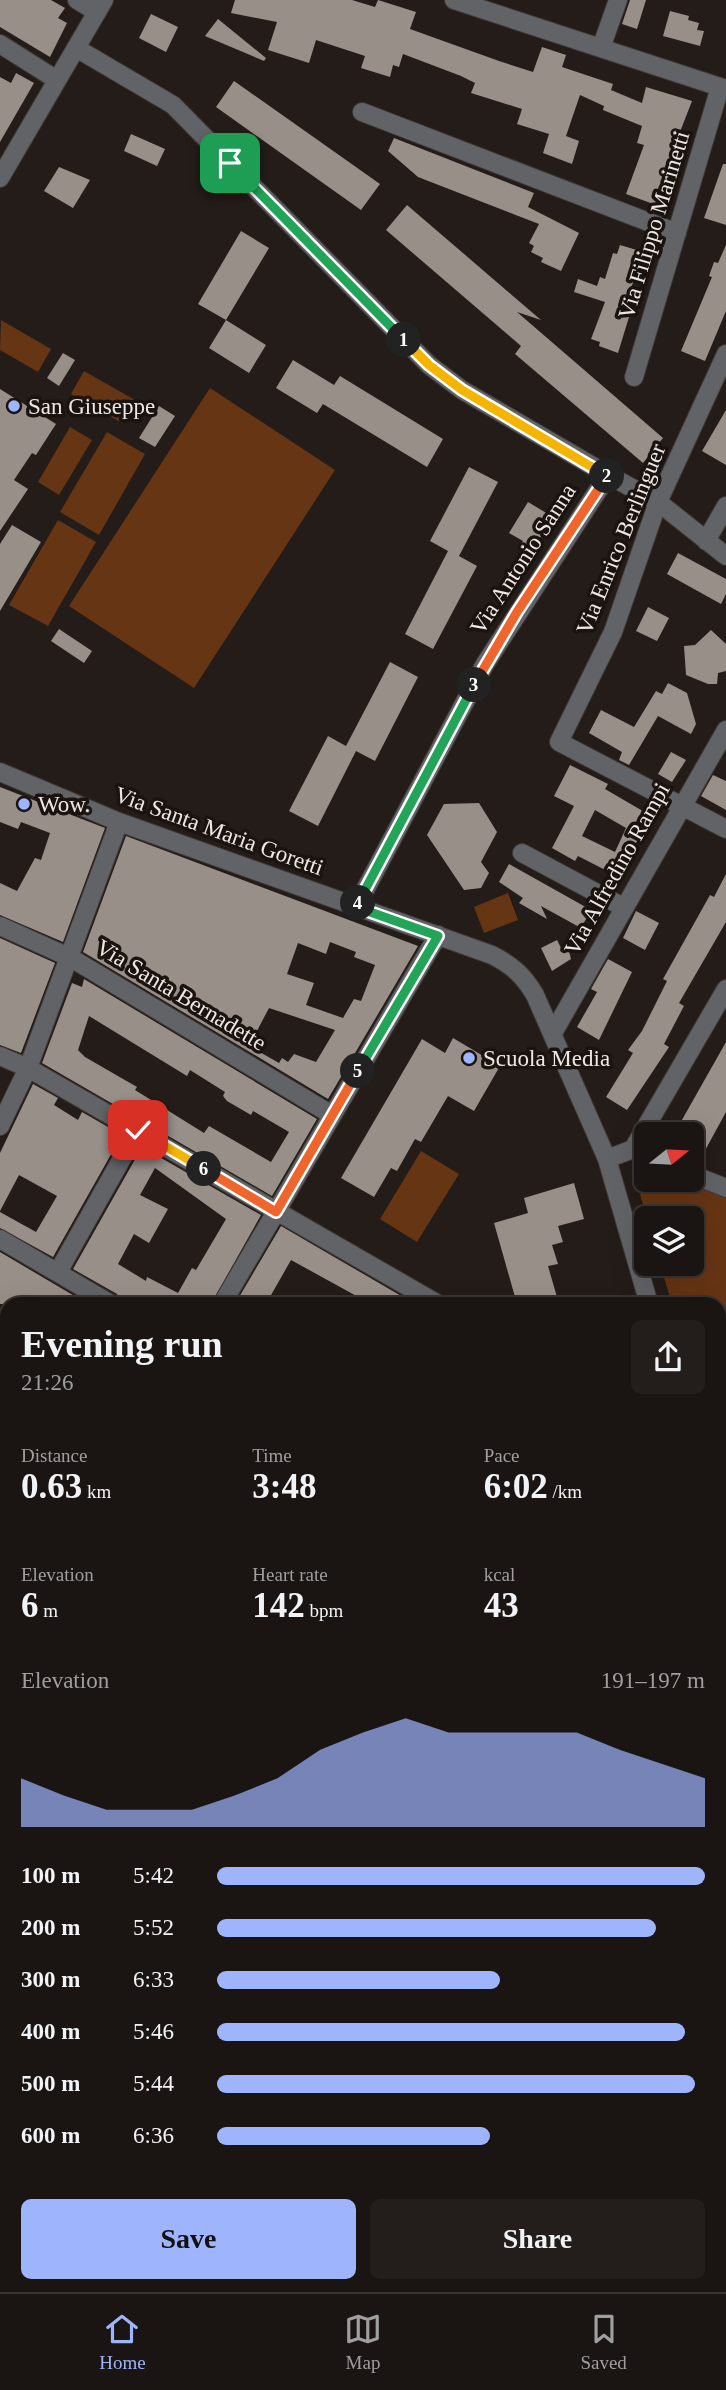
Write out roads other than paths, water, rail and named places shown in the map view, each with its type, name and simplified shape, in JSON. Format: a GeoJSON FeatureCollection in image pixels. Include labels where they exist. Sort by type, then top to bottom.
{"type":"FeatureCollection","features":[{"type":"Feature","properties":{"kind":"street"},"geometry":{"type":"LineString","coordinates":[[0,178],[101,6],[76,0]]}},
{"type":"Feature","properties":{"kind":"street"},"geometry":{"type":"LineString","coordinates":[[454,0],[723,88]]}},
{"type":"Feature","properties":{"kind":"street"},"geometry":{"type":"LineString","coordinates":[[601,48],[618,0]]}},
{"type":"Feature","properties":{"kind":"street"},"geometry":{"type":"LineString","coordinates":[[0,44],[57,80]]}},
{"type":"Feature","properties":{"kind":"street","name":"Via Antonio Sanna"},"geometry":{"type":"LineString","coordinates":[[76,48],[173,105],[429,365],[462,390],[608,475],[485,664],[356,907]]}},
{"type":"Feature","properties":{"kind":"street","name":"Via Filippo Marinetti"},"geometry":{"type":"LineString","coordinates":[[634,377],[723,88]]}},
{"type":"Feature","properties":{"kind":"street"},"geometry":{"type":"LineString","coordinates":[[362,111],[677,233]]}},
{"type":"Feature","properties":{"kind":"street","name":"Via Enrico Berlinguer"},"geometry":{"type":"LineString","coordinates":[[680,806],[559,742],[612,632],[658,502],[726,354]]}},
{"type":"Feature","properties":{"kind":"street"},"geometry":{"type":"LineString","coordinates":[[608,475],[658,502],[726,556]]}},
{"type":"Feature","properties":{"kind":"street"},"geometry":{"type":"LineString","coordinates":[[706,541],[726,506]]}},
{"type":"Feature","properties":{"kind":"street","name":"Via Alfredino Rampi"},"geometry":{"type":"LineString","coordinates":[[553,1033],[680,806],[726,730]]}},
{"type":"Feature","properties":{"kind":"street","name":"Via Santa Maria Goretti"},"geometry":{"type":"LineString","coordinates":[[0,772],[119,822],[509,964],[525,978],[553,1033],[607,1158],[647,1297]]}},
{"type":"Feature","properties":{"kind":"street"},"geometry":{"type":"LineString","coordinates":[[680,806],[726,829]]}},
{"type":"Feature","properties":{"kind":"street"},"geometry":{"type":"LineString","coordinates":[[0,1126],[28,1068],[71,958],[119,822]]}},
{"type":"Feature","properties":{"kind":"street"},"geometry":{"type":"LineString","coordinates":[[522,853],[623,907]]}},
{"type":"Feature","properties":{"kind":"street","name":"Via Santa Bernadette"},"geometry":{"type":"LineString","coordinates":[[0,926],[71,958],[332,1115]]}},
{"type":"Feature","properties":{"kind":"street"},"geometry":{"type":"LineString","coordinates":[[226,1297],[438,936]]}},
{"type":"Feature","properties":{"kind":"street"},"geometry":{"type":"LineString","coordinates":[[656,1122],[726,989]]}},
{"type":"Feature","properties":{"kind":"street"},"geometry":{"type":"LineString","coordinates":[[0,1056],[28,1068],[138,1130],[426,1297]]}},
{"type":"Feature","properties":{"kind":"street"},"geometry":{"type":"LineString","coordinates":[[58,1272],[138,1130]]}},
{"type":"Feature","properties":{"kind":"street"},"geometry":{"type":"LineString","coordinates":[[607,1158],[634,1153]]}},
{"type":"Feature","properties":{"kind":"street"},"geometry":{"type":"LineString","coordinates":[[704,1179],[726,1188]]}},
{"type":"Feature","properties":{"kind":"street"},"geometry":{"type":"LineString","coordinates":[[0,1238],[99,1297]]}},
{"type":"Feature","properties":{"kind":"place","name":"San Giuseppe"},"geometry":{"type":"Point","coordinates":[14,406]}},
{"type":"Feature","properties":{"kind":"place","name":"Wow."},"geometry":{"type":"Point","coordinates":[24,804]}},
{"type":"Feature","properties":{"kind":"place","name":"Scuola Media"},"geometry":{"type":"Point","coordinates":[469,1058]}}]}
